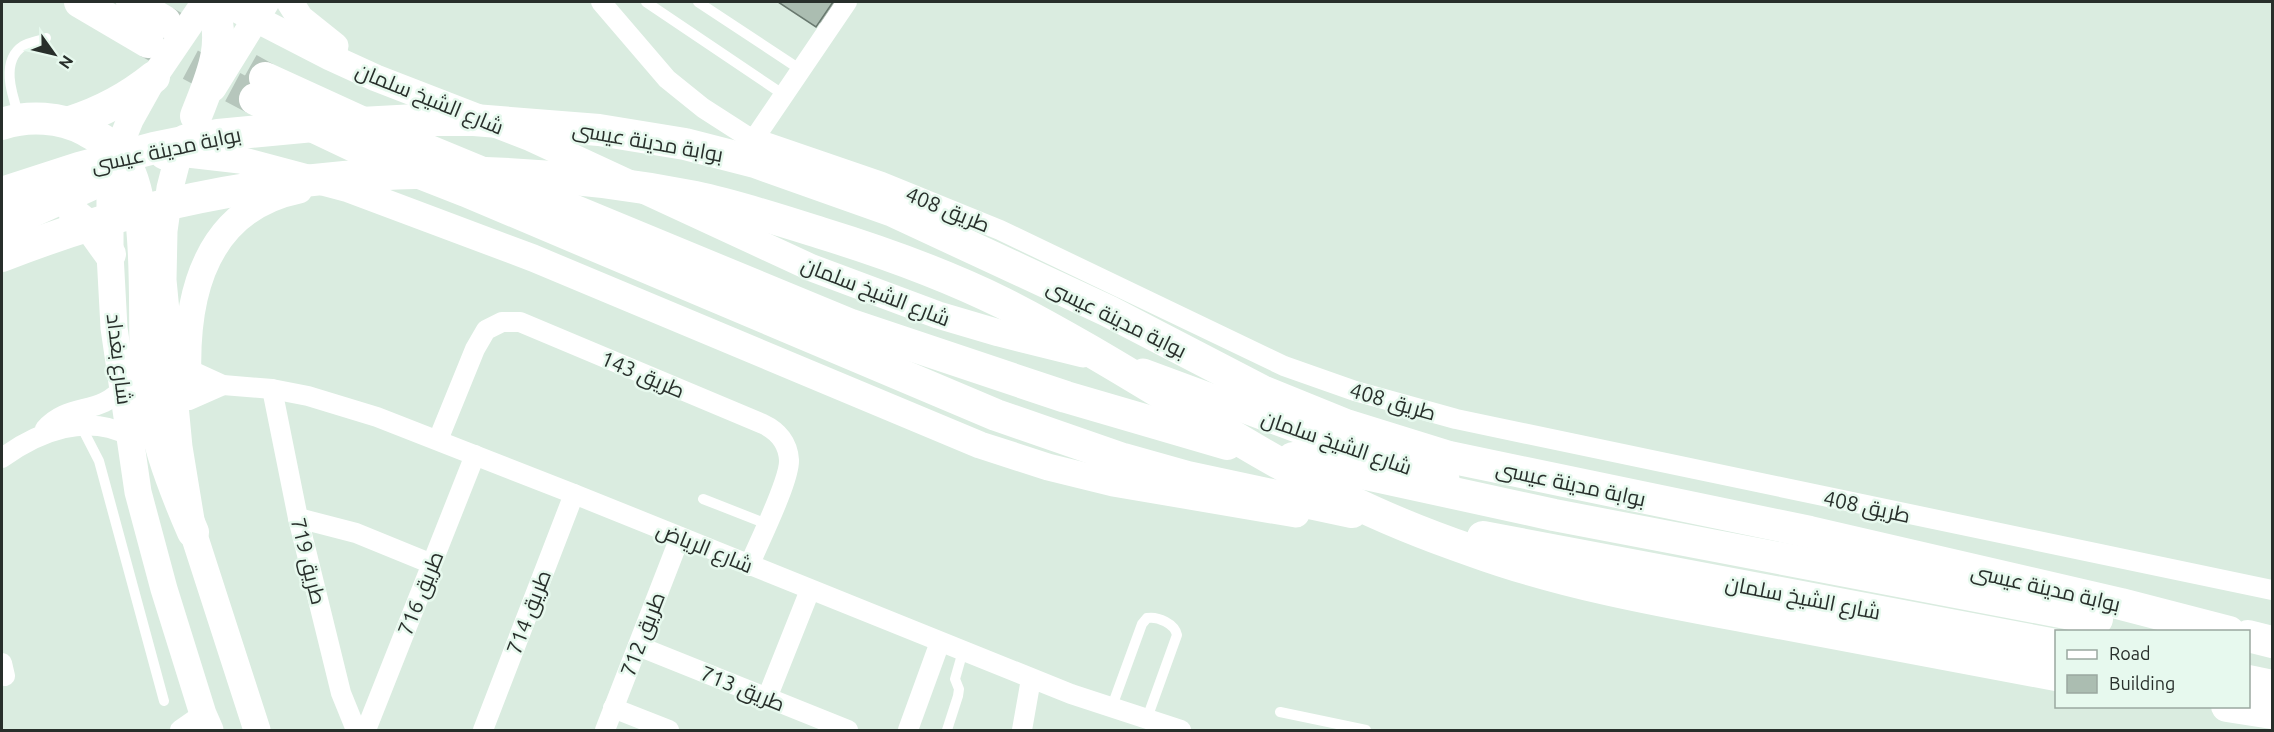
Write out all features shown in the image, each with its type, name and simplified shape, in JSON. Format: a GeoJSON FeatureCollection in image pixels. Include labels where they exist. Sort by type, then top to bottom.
{"type":"FeatureCollection","features":[{"type":"Feature","properties":{"kind":"main road"},"geometry":{"type":"LineString","coordinates":[[80,2],[167,31],[230,6]]}},
{"type":"Feature","properties":{"kind":"main road"},"geometry":{"type":"LineString","coordinates":[[132,2],[167,31]]}},
{"type":"Feature","properties":{"kind":"main road"},"geometry":{"type":"LineString","coordinates":[[290,2],[300,18],[309,26],[376,78]]}},
{"type":"Feature","properties":{"kind":"main road"},"geometry":{"type":"LineString","coordinates":[[193,532],[179,447],[163,280],[164,231],[170,188],[179,153],[196,116],[217,56],[219,31],[230,6]]}},
{"type":"Feature","properties":{"kind":"main road","name":"شارع الشيخ سلمان"},"geometry":{"type":"LineString","coordinates":[[230,6],[376,78],[531,138],[766,248],[908,305],[968,324],[1115,363],[1324,439],[1554,515]]}},
{"type":"Feature","properties":{"kind":"main road","name":"شارع بغداد"},"geometry":{"type":"LineString","coordinates":[[167,31],[154,77],[130,120],[119,166],[110,255],[114,328],[138,492],[164,589],[207,722]]}},
{"type":"Feature","properties":{"kind":"main road"},"geometry":{"type":"LineString","coordinates":[[70,122],[113,106],[154,77]]}},
{"type":"Feature","properties":{"kind":"main road","name":"شارع الشيخ سلمان"},"geometry":{"type":"LineString","coordinates":[[2055,645],[1336,509],[1187,477],[1123,459],[1007,419],[466,191],[369,153],[260,88],[381,131],[851,325],[1066,397],[1209,440],[1554,515],[2156,630]]}},
{"type":"Feature","properties":{"kind":"main road"},"geometry":{"type":"LineString","coordinates":[[11,123],[45,118],[70,122],[100,138],[136,186],[143,245],[146,353],[155,423],[167,470],[193,532],[257,730]]}},
{"type":"Feature","properties":{"kind":"main road","name":"بوابة مدينة عيسى"},"geometry":{"type":"LineString","coordinates":[[2,193],[79,168],[154,148],[218,135],[324,125],[416,120],[474,120],[599,130],[685,144],[755,162],[893,211],[1108,311],[1262,391],[1346,425],[1449,457],[1810,532],[2121,604],[2221,630]]}},
{"type":"Feature","properties":{"kind":"main road","name":"شارع الشيخ سلمان"},"geometry":{"type":"LineString","coordinates":[[119,166],[179,153],[240,160],[349,189],[523,254],[980,445],[1018,458],[1113,483],[1241,506],[1295,514],[1336,509]]}},
{"type":"Feature","properties":{"kind":"main road"},"geometry":{"type":"LineString","coordinates":[[2,225],[53,203],[119,166]]}},
{"type":"Feature","properties":{"kind":"main road","name":"بوابة مدينة عيسى"},"geometry":{"type":"LineString","coordinates":[[2,256],[46,239],[128,214],[228,193],[329,177],[462,173],[541,176],[657,190],[704,199],[874,250],[942,274],[1074,342],[1280,463],[1346,499],[1474,552],[1586,584],[1823,632],[2055,675]]}},
{"type":"Feature","properties":{"kind":"main road"},"geometry":{"type":"LineString","coordinates":[[193,532],[188,369],[189,338],[199,277],[223,233],[235,220],[253,207],[286,193],[315,187],[349,189]]}},
{"type":"Feature","properties":{"kind":"main road"},"geometry":{"type":"LineString","coordinates":[[53,203],[86,224],[102,241],[110,255]]}},
{"type":"Feature","properties":{"kind":"main road"},"geometry":{"type":"LineString","coordinates":[[2250,637],[2272,643]]}},
{"type":"Feature","properties":{"kind":"main road"},"geometry":{"type":"LineString","coordinates":[[2250,642],[2272,643]]}},
{"type":"Feature","properties":{"kind":"main road"},"geometry":{"type":"LineString","coordinates":[[2250,681],[2272,686]]}},
{"type":"Feature","properties":{"kind":"main road"},"geometry":{"type":"LineString","coordinates":[[2240,708],[2272,713]]}},
{"type":"Feature","properties":{"kind":"street","name":"طريق 408"},"geometry":{"type":"LineString","coordinates":[[601,2],[667,79],[703,108],[754,139],[882,182],[951,209],[1047,252],[1258,355],[1355,391],[1456,419],[2272,590]]}},
{"type":"Feature","properties":{"kind":"street"},"geometry":{"type":"LineString","coordinates":[[754,139],[847,2]]}},
{"type":"Feature","properties":{"kind":"street","name":"طريق 143"},"geometry":{"type":"LineString","coordinates":[[438,440],[475,349],[486,330],[502,321],[520,322],[763,424],[777,433],[786,446],[789,467],[749,566]]}},
{"type":"Feature","properties":{"kind":"street","name":"شارع الرياض"},"geometry":{"type":"LineString","coordinates":[[188,369],[223,385],[272,389],[343,405],[574,494],[1031,679],[1146,721],[1181,730]]}},
{"type":"Feature","properties":{"kind":"street","name":"شارع الرياض"},"geometry":{"type":"LineString","coordinates":[[189,400],[223,385]]}},
{"type":"Feature","properties":{"kind":"street"},"geometry":{"type":"LineString","coordinates":[[2,458],[42,434],[61,416],[101,405],[113,398],[123,387]]}},
{"type":"Feature","properties":{"kind":"street","name":"طريق 719"},"geometry":{"type":"LineString","coordinates":[[272,389],[298,518],[341,693],[356,730]]}},
{"type":"Feature","properties":{"kind":"street"},"geometry":{"type":"LineString","coordinates":[[42,434],[81,426],[104,426],[130,436]]}},
{"type":"Feature","properties":{"kind":"street","name":"طريق 716"},"geometry":{"type":"LineString","coordinates":[[366,730],[475,455]]}},
{"type":"Feature","properties":{"kind":"street","name":"طريق 714"},"geometry":{"type":"LineString","coordinates":[[483,730],[574,494]]}},
{"type":"Feature","properties":{"kind":"street"},"geometry":{"type":"LineString","coordinates":[[298,518],[356,533],[432,564]]}},
{"type":"Feature","properties":{"kind":"street","name":"طريق 712"},"geometry":{"type":"LineString","coordinates":[[605,730],[680,537]]}},
{"type":"Feature","properties":{"kind":"street"},"geometry":{"type":"LineString","coordinates":[[767,698],[810,590]]}},
{"type":"Feature","properties":{"kind":"street"},"geometry":{"type":"LineString","coordinates":[[908,730],[940,642]]}},
{"type":"Feature","properties":{"kind":"street","name":"طريق 713"},"geometry":{"type":"LineString","coordinates":[[638,646],[848,730]]}},
{"type":"Feature","properties":{"kind":"street"},"geometry":{"type":"LineString","coordinates":[[1022,730],[1031,679]]}},
{"type":"Feature","properties":{"kind":"street"},"geometry":{"type":"LineString","coordinates":[[614,708],[669,730]]}},
{"type":"Feature","properties":{"kind":"street"},"geometry":{"type":"LineString","coordinates":[[180,730],[207,722]]}},
{"type":"Feature","properties":{"kind":"lane"},"geometry":{"type":"LineString","coordinates":[[646,2],[784,95]]}},
{"type":"Feature","properties":{"kind":"lane"},"geometry":{"type":"LineString","coordinates":[[698,2],[801,70]]}},
{"type":"Feature","properties":{"kind":"lane"},"geometry":{"type":"LineString","coordinates":[[11,123],[9,61],[23,46],[46,38]]}},
{"type":"Feature","properties":{"kind":"lane"},"geometry":{"type":"LineString","coordinates":[[81,426],[99,461],[164,700]]}},
{"type":"Feature","properties":{"kind":"lane"},"geometry":{"type":"LineString","coordinates":[[135,523],[134,513],[138,492]]}},
{"type":"Feature","properties":{"kind":"lane"},"geometry":{"type":"LineString","coordinates":[[703,499],[767,524]]}},
{"type":"Feature","properties":{"kind":"lane"},"geometry":{"type":"LineString","coordinates":[[146,563],[164,589]]}},
{"type":"Feature","properties":{"kind":"lane"},"geometry":{"type":"LineString","coordinates":[[1111,709],[1142,624],[1147,618],[1154,617],[1172,626],[1177,635],[1146,721]]}},
{"type":"Feature","properties":{"kind":"lane"},"geometry":{"type":"LineString","coordinates":[[947,730],[958,696],[959,689],[955,679],[963,651]]}},
{"type":"Feature","properties":{"kind":"lane"},"geometry":{"type":"LineString","coordinates":[[1280,712],[1325,727],[1366,730]]}},
{"type":"Feature","properties":{"kind":"building"},"geometry":{"type":"Polygon","coordinates":[[[778,2],[833,2],[816,27],[778,2]]]}},
{"type":"Feature","properties":{"kind":"tunnel"},"geometry":{"type":"LineString","coordinates":[[165,22],[265,78]]}},
{"type":"Feature","properties":{"kind":"tunnel"},"geometry":{"type":"LineString","coordinates":[[148,42],[255,99]]}}]}
